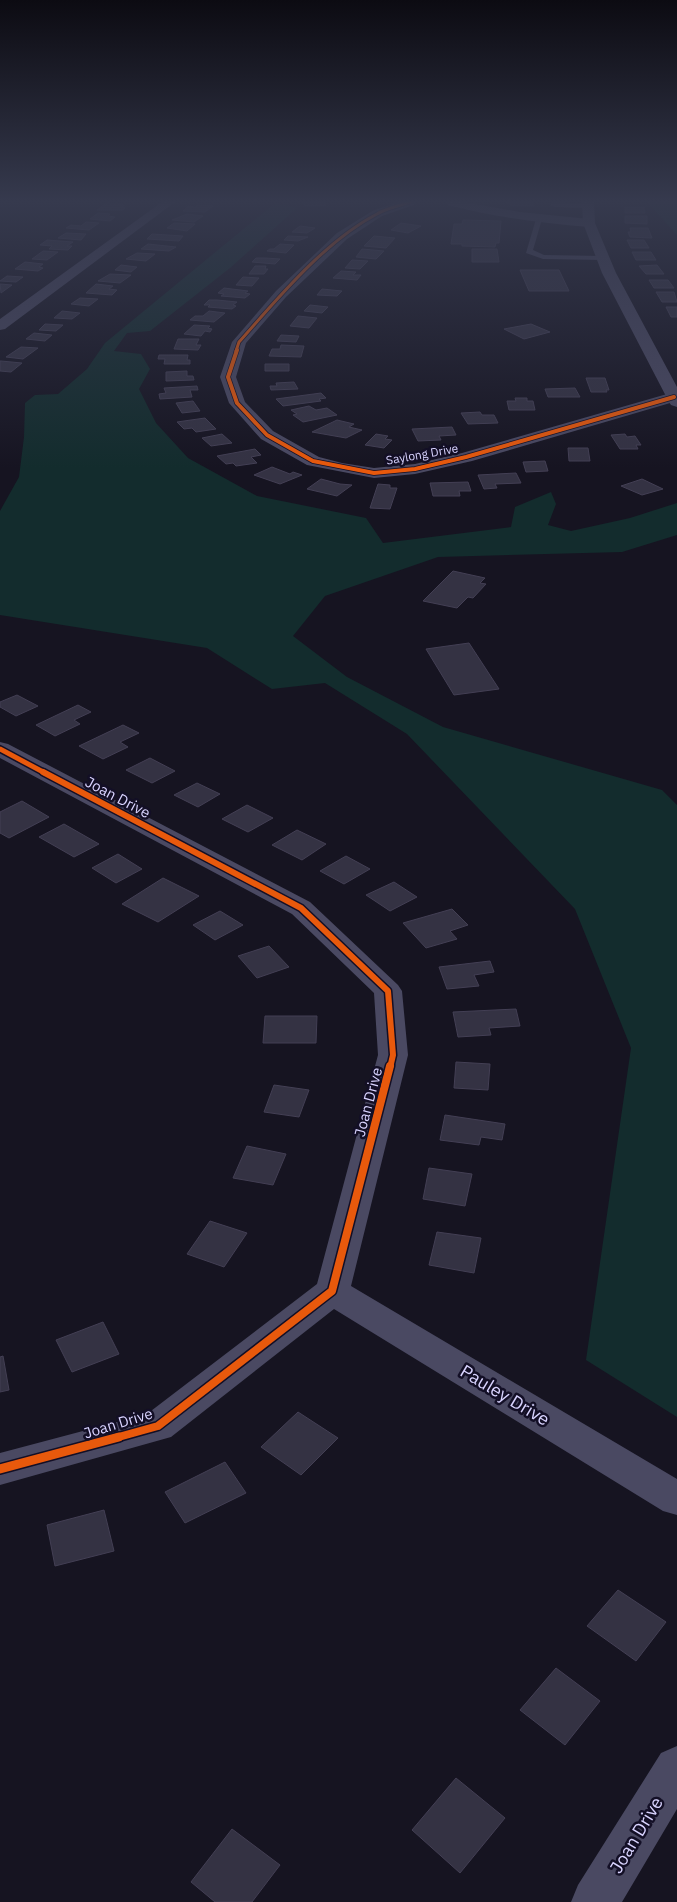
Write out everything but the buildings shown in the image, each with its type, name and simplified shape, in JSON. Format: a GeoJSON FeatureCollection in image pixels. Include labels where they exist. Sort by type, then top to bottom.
{"type":"FeatureCollection","features":[{"type":"Feature","properties":{"kind":"street"},"geometry":{"type":"LineString","coordinates":[[0,326],[48,291]]}},
{"type":"Feature","properties":{"kind":"street","name":"Saylong Drive"},"geometry":{"type":"LineString","coordinates":[[284,291],[239,342],[228,377],[237,403],[267,435],[313,461],[374,473],[415,469],[466,457],[676,399]]}},
{"type":"Feature","properties":{"kind":"street"},"geometry":{"type":"LineString","coordinates":[[618,291],[676,399]]}},
{"type":"Feature","properties":{"kind":"street","name":"Joan Drive"},"geometry":{"type":"LineString","coordinates":[[0,749],[301,908],[388,991],[394,1055],[332,1291],[158,1426],[0,1469]]}},
{"type":"Feature","properties":{"kind":"street","name":"Pauley Drive"},"geometry":{"type":"LineString","coordinates":[[332,1291],[677,1499]]}},
{"type":"Feature","properties":{"kind":"street","name":"Joan Drive"},"geometry":{"type":"LineString","coordinates":[[595,1902],[677,1768]]}},
{"type":"Feature","properties":{"kind":"green space"},"geometry":{"type":"Polygon","coordinates":[[[168,291],[201,291],[150,331],[127,333],[114,351],[141,354],[150,369],[139,389],[156,423],[188,458],[257,496],[366,518],[383,543],[511,527],[515,507],[551,492],[556,504],[548,525],[571,531],[630,518],[677,503],[677,535],[622,552],[438,557],[325,596],[293,636],[347,677],[443,727],[662,790],[677,805],[677,1417],[586,1360],[631,1048],[575,909],[407,734],[325,683],[272,689],[207,648],[0,615],[0,511],[19,477],[24,437],[25,403],[35,395],[58,394],[87,369],[105,343],[168,291]]]}},
{"type":"Feature","properties":{"kind":"cycle path"},"geometry":{"type":"LineString","coordinates":[[284,291],[239,342],[228,377],[237,403],[267,435],[313,461],[374,473],[415,469],[466,457],[674,397]]}},
{"type":"Feature","properties":{"kind":"cycle path"},"geometry":{"type":"LineString","coordinates":[[0,749],[301,908],[388,991],[393,1055],[332,1291],[158,1426],[0,1469]]}}]}
